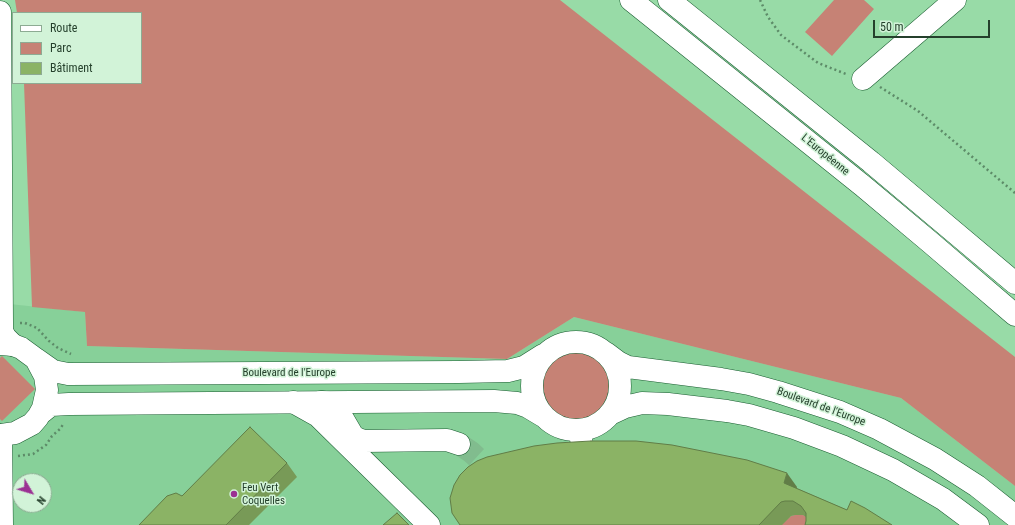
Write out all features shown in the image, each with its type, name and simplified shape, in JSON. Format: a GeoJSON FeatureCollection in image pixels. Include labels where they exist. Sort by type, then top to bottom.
{"type":"FeatureCollection","features":[{"type":"Feature","properties":{"kind":"main road","name":"L'Européenne"},"geometry":{"type":"LineString","coordinates":[[631,0],[857,181],[1015,315]]}},
{"type":"Feature","properties":{"kind":"main road","name":"L'Européenne"},"geometry":{"type":"LineString","coordinates":[[669,0],[934,214],[1015,283]]}},
{"type":"Feature","properties":{"kind":"main road"},"geometry":{"type":"LineString","coordinates":[[682,0],[801,106]]}},
{"type":"Feature","properties":{"kind":"main road"},"geometry":{"type":"LineString","coordinates":[[863,79],[955,0]]}},
{"type":"Feature","properties":{"kind":"main road"},"geometry":{"type":"LineString","coordinates":[[0,12],[2,330],[6,345]]}},
{"type":"Feature","properties":{"kind":"main road"},"geometry":{"type":"LineString","coordinates":[[543,416],[534,402],[531,386],[534,369],[543,355],[556,346],[562,343],[578,341],[593,345],[606,353],[617,370],[620,390],[617,403],[610,414]]}},
{"type":"Feature","properties":{"kind":"main road","name":"Boulevard de l'Europe"},"geometry":{"type":"LineString","coordinates":[[6,345],[25,351],[53,371],[68,374],[508,372],[524,367],[543,355]]}},
{"type":"Feature","properties":{"kind":"main road","name":"Boulevard de l'Europe"},"geometry":{"type":"LineString","coordinates":[[606,353],[628,367],[749,384],[840,412],[886,432],[935,459],[977,486],[1015,516]]}},
{"type":"Feature","properties":{"kind":"main road"},"geometry":{"type":"LineString","coordinates":[[36,359],[43,371],[47,385],[46,399],[41,413]]}},
{"type":"Feature","properties":{"kind":"main road"},"geometry":{"type":"LineString","coordinates":[[2,525],[1,435],[15,433],[24,429],[35,420],[46,407],[57,404],[494,401],[517,403],[528,407],[560,427],[572,430],[587,428],[599,423],[610,414],[625,407],[642,403],[668,404],[727,411],[779,423],[842,446],[894,470],[943,500],[978,525]]}},
{"type":"Feature","properties":{"kind":"main road"},"geometry":{"type":"LineString","coordinates":[[293,402],[318,416],[429,525]]}},
{"type":"Feature","properties":{"kind":"main road"},"geometry":{"type":"LineString","coordinates":[[321,402],[329,403],[334,406],[353,436],[364,441],[447,440],[459,444]]}},
{"type":"Feature","properties":{"kind":"main road"},"geometry":{"type":"LineString","coordinates":[[580,430],[585,475]]}},
{"type":"Feature","properties":{"kind":"path"},"geometry":{"type":"LineString","coordinates":[[760,0],[768,17],[781,36],[810,58],[833,70],[863,79],[882,88],[911,106],[1015,193]]}},
{"type":"Feature","properties":{"kind":"shaded area"},"geometry":{"type":"Polygon","coordinates":[[[0,303],[85,312],[87,346],[507,359],[574,317],[901,398],[1015,486],[1015,525],[0,525],[0,303]]]}},
{"type":"Feature","properties":{"kind":"green space"},"geometry":{"type":"Polygon","coordinates":[[[15,0],[560,0],[1015,357],[1015,486],[901,398],[574,317],[507,359],[87,346],[85,312],[32,307],[24,84],[142,84],[142,12],[17,12],[15,0]]]}},
{"type":"Feature","properties":{"kind":"green space"},"geometry":{"type":"Polygon","coordinates":[[[834,0],[864,0],[874,9],[832,56],[805,32],[834,0]]]}},
{"type":"Feature","properties":{"kind":"green space"},"geometry":{"type":"Polygon","coordinates":[[[568,352],[582,352],[594,357],[604,367],[609,379],[609,393],[604,405],[594,415],[582,420],[568,420],[556,415],[546,405],[541,393],[541,379],[546,367],[556,357],[568,352]]]}},
{"type":"Feature","properties":{"kind":"green space"},"geometry":{"type":"Polygon","coordinates":[[[2,356],[35,389],[2,421],[0,419],[0,358],[2,356]]]}},
{"type":"Feature","properties":{"kind":"green space"},"geometry":{"type":"Polygon","coordinates":[[[803,515],[809,518],[815,525],[781,525],[791,516],[803,515]]]}},
{"type":"Feature","properties":{"kind":"building"},"geometry":{"type":"Polygon","coordinates":[[[250,427],[287,463],[226,525],[139,525],[167,496],[176,493],[182,496],[250,427]]]}},
{"type":"Feature","properties":{"kind":"building"},"geometry":{"type":"Polygon","coordinates":[[[591,441],[636,441],[672,445],[747,460],[787,473],[784,483],[847,510],[851,501],[892,525],[805,525],[806,513],[801,506],[793,501],[781,502],[759,525],[460,525],[452,513],[450,498],[454,485],[460,475],[477,461],[487,457],[534,446],[591,441]]]}},
{"type":"Feature","properties":{"kind":"building"},"geometry":{"type":"Polygon","coordinates":[[[397,513],[409,525],[383,525],[397,513]]]}},
{"type":"Feature","properties":{"kind":"tunnel"},"geometry":{"type":"LineString","coordinates":[[459,444],[471,452],[493,472]]}},
{"type":"Feature","properties":{"kind":"place","name":"Feu Vert Coquelles"},"geometry":{"type":"Point","coordinates":[234,494]}}]}
